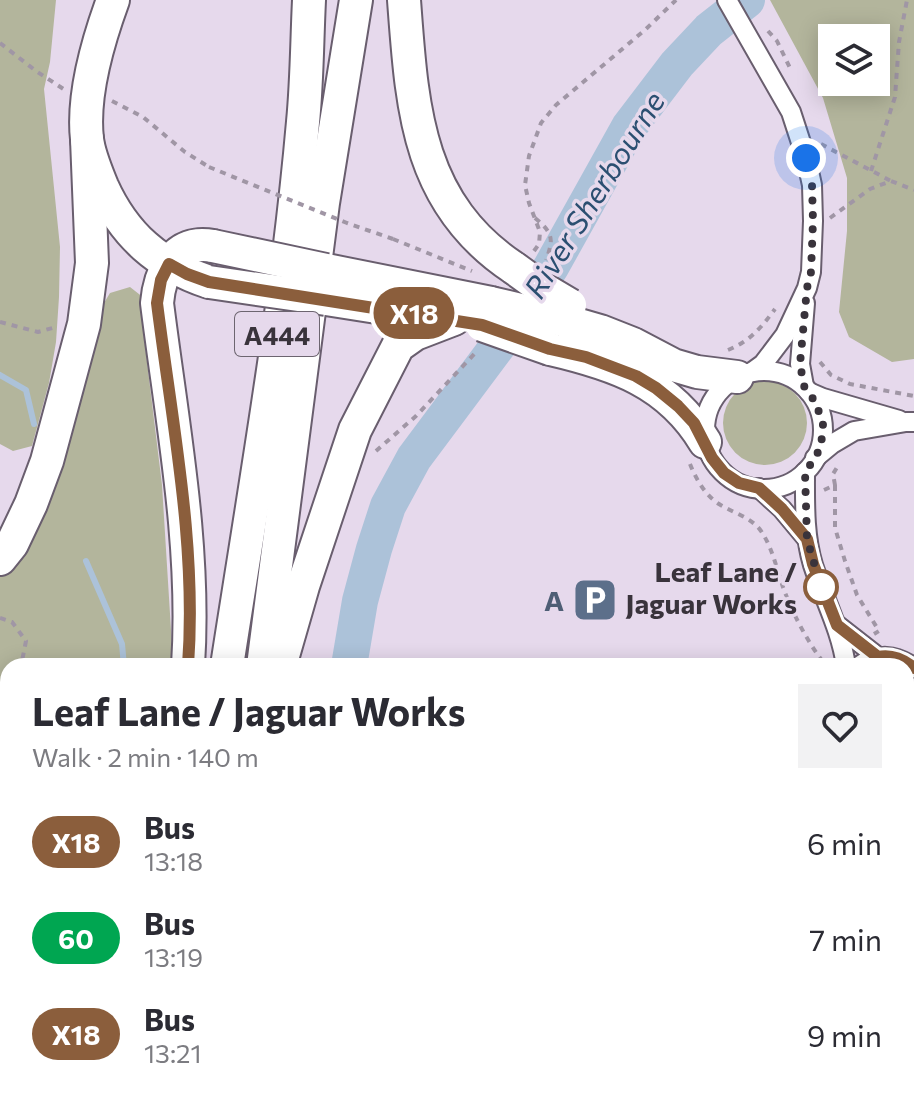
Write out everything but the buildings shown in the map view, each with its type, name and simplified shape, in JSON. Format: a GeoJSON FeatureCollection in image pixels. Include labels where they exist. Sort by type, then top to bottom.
{"type":"FeatureCollection","features":[{"type":"Feature","properties":{"kind":"highway"},"geometry":{"type":"LineString","coordinates":[[0,559],[12,544],[47,461],[84,324],[92,263],[88,95],[113,0]]}},
{"type":"Feature","properties":{"kind":"highway","name":"A444"},"geometry":{"type":"LineString","coordinates":[[228,658],[292,225],[303,121],[309,0]]}},
{"type":"Feature","properties":{"kind":"highway","name":"A444"},"geometry":{"type":"LineString","coordinates":[[264,658],[323,203],[356,0]]}},
{"type":"Feature","properties":{"kind":"highway"},"geometry":{"type":"LineString","coordinates":[[404,0],[420,132],[436,181],[465,225],[485,245],[517,263],[566,312],[600,331],[673,365],[697,372],[737,367]]}},
{"type":"Feature","properties":{"kind":"highway"},"geometry":{"type":"LineString","coordinates":[[87,139],[93,165],[117,216],[134,237],[169,264],[209,282],[326,284]]}},
{"type":"Feature","properties":{"kind":"highway"},"geometry":{"type":"LineString","coordinates":[[189,658],[191,630],[186,532],[157,303],[161,280],[169,264],[187,247],[195,244],[213,246],[326,284],[478,323],[636,376],[656,388],[694,423],[695,447]]}},
{"type":"Feature","properties":{"kind":"highway"},"geometry":{"type":"LineString","coordinates":[[282,658],[355,430],[398,346],[415,334],[566,312]]}},
{"type":"Feature","properties":{"kind":"street"},"geometry":{"type":"LineString","coordinates":[[727,0],[791,112],[812,185],[811,272],[800,364],[806,389],[819,409],[823,425],[821,446],[810,465],[805,499],[807,539],[821,587],[837,625],[844,658]]}},
{"type":"Feature","properties":{"kind":"street"},"geometry":{"type":"LineString","coordinates":[[807,288],[785,335],[763,364],[737,367],[711,402],[695,447],[739,483],[774,488],[786,484],[832,444],[854,431],[910,422]]}},
{"type":"Feature","properties":{"kind":"street"},"geometry":{"type":"LineString","coordinates":[[737,367],[780,373],[823,398],[910,422]]}},
{"type":"Feature","properties":{"kind":"street"},"geometry":{"type":"LineString","coordinates":[[759,488],[807,539]]}},
{"type":"Feature","properties":{"kind":"street"},"geometry":{"type":"LineString","coordinates":[[837,625],[878,657]]}},
{"type":"Feature","properties":{"kind":"street"},"geometry":{"type":"LineString","coordinates":[[874,658],[895,658]]}},
{"type":"Feature","properties":{"kind":"path"},"geometry":{"type":"LineString","coordinates":[[0,43],[61,89],[73,94],[104,97],[143,117],[185,152],[209,167],[491,279],[539,244],[540,232],[525,185],[529,156],[541,123],[556,105],[676,0]]}},
{"type":"Feature","properties":{"kind":"path"},"geometry":{"type":"LineString","coordinates":[[871,171],[895,97],[899,42],[907,0]]}},
{"type":"Feature","properties":{"kind":"path"},"geometry":{"type":"LineString","coordinates":[[798,131],[871,171],[914,190]]}},
{"type":"Feature","properties":{"kind":"path"},"geometry":{"type":"LineString","coordinates":[[813,221],[829,219],[870,189],[891,181]]}},
{"type":"Feature","properties":{"kind":"path"},"geometry":{"type":"LineString","coordinates":[[535,218],[546,227],[551,237],[545,262]]}},
{"type":"Feature","properties":{"kind":"path"},"geometry":{"type":"LineString","coordinates":[[737,367],[742,345],[760,330],[779,303]]}},
{"type":"Feature","properties":{"kind":"path"},"geometry":{"type":"LineString","coordinates":[[0,322],[38,332],[62,325]]}},
{"type":"Feature","properties":{"kind":"path"},"geometry":{"type":"LineString","coordinates":[[370,463],[377,450],[416,416],[478,323]]}},
{"type":"Feature","properties":{"kind":"path"},"geometry":{"type":"LineString","coordinates":[[850,384],[914,396]]}},
{"type":"Feature","properties":{"kind":"path"},"geometry":{"type":"LineString","coordinates":[[695,447],[696,480],[718,503],[758,527],[769,544],[786,595],[803,632],[820,658]]}},
{"type":"Feature","properties":{"kind":"path"},"geometry":{"type":"LineString","coordinates":[[845,459],[833,474],[835,528],[857,595],[879,631]]}},
{"type":"Feature","properties":{"kind":"path"},"geometry":{"type":"LineString","coordinates":[[805,499],[835,485]]}},
{"type":"Feature","properties":{"kind":"path"},"geometry":{"type":"LineString","coordinates":[[0,618],[12,622],[26,641],[23,658]]}},
{"type":"Feature","properties":{"kind":"green space"},"geometry":{"type":"Polygon","coordinates":[[[0,0],[56,0],[44,89],[60,247],[56,342],[32,446],[13,451],[0,444],[0,0]]]}},
{"type":"Feature","properties":{"kind":"green space"},"geometry":{"type":"Polygon","coordinates":[[[770,0],[914,0],[914,359],[892,362],[849,337],[839,312],[847,231],[847,178],[822,96],[890,96],[890,24],[818,24],[818,89],[770,0]]]}},
{"type":"Feature","properties":{"kind":"green space"},"geometry":{"type":"Polygon","coordinates":[[[130,287],[144,298],[142,321],[162,485],[171,658],[0,658],[0,572],[101,308],[110,293],[130,287]]]}},
{"type":"Feature","properties":{"kind":"green space"},"geometry":{"type":"Polygon","coordinates":[[[765,381],[781,384],[795,393],[804,407],[807,423],[804,439],[795,453],[781,462],[765,465],[749,462],[735,453],[726,439],[723,423],[726,407],[735,393],[749,384],[765,381]]]}},
{"type":"Feature","properties":{"kind":"waterway","name":"River Sherbourne"},"geometry":{"type":"LineString","coordinates":[[350,658],[360,601],[374,549],[388,506],[414,458],[514,324],[551,267],[629,127],[677,64],[709,30],[747,0]]}},
{"type":"Feature","properties":{"kind":"waterway"},"geometry":{"type":"LineString","coordinates":[[0,375],[26,390],[34,424]]}},
{"type":"Feature","properties":{"kind":"waterway"},"geometry":{"type":"LineString","coordinates":[[86,561],[122,644],[123,658]]}},
{"type":"Feature","properties":{"kind":"bus line","name":"X18"},"geometry":{"type":"LineString","coordinates":[[189,658],[191,630],[186,532],[157,303],[161,280],[169,264],[209,282],[482,325],[636,376],[656,388],[694,423],[719,469],[745,486],[759,488],[807,539],[825,599],[837,625],[878,657],[897,658]]}},
{"type":"Feature","properties":{"kind":"place","name":"Leaf Lane / Jaguar Works"},"geometry":{"type":"Point","coordinates":[821,587]}},
{"type":"Feature","properties":{"kind":"place","name":"A"},"geometry":{"type":"Point","coordinates":[595,600]}},
{"type":"Feature","properties":{"kind":"route"},"geometry":{"type":"LineString","coordinates":[[806,158],[812,185],[813,221],[811,272],[800,370],[804,386],[816,403],[823,425],[821,446],[805,472],[807,539],[821,587]]}}]}
